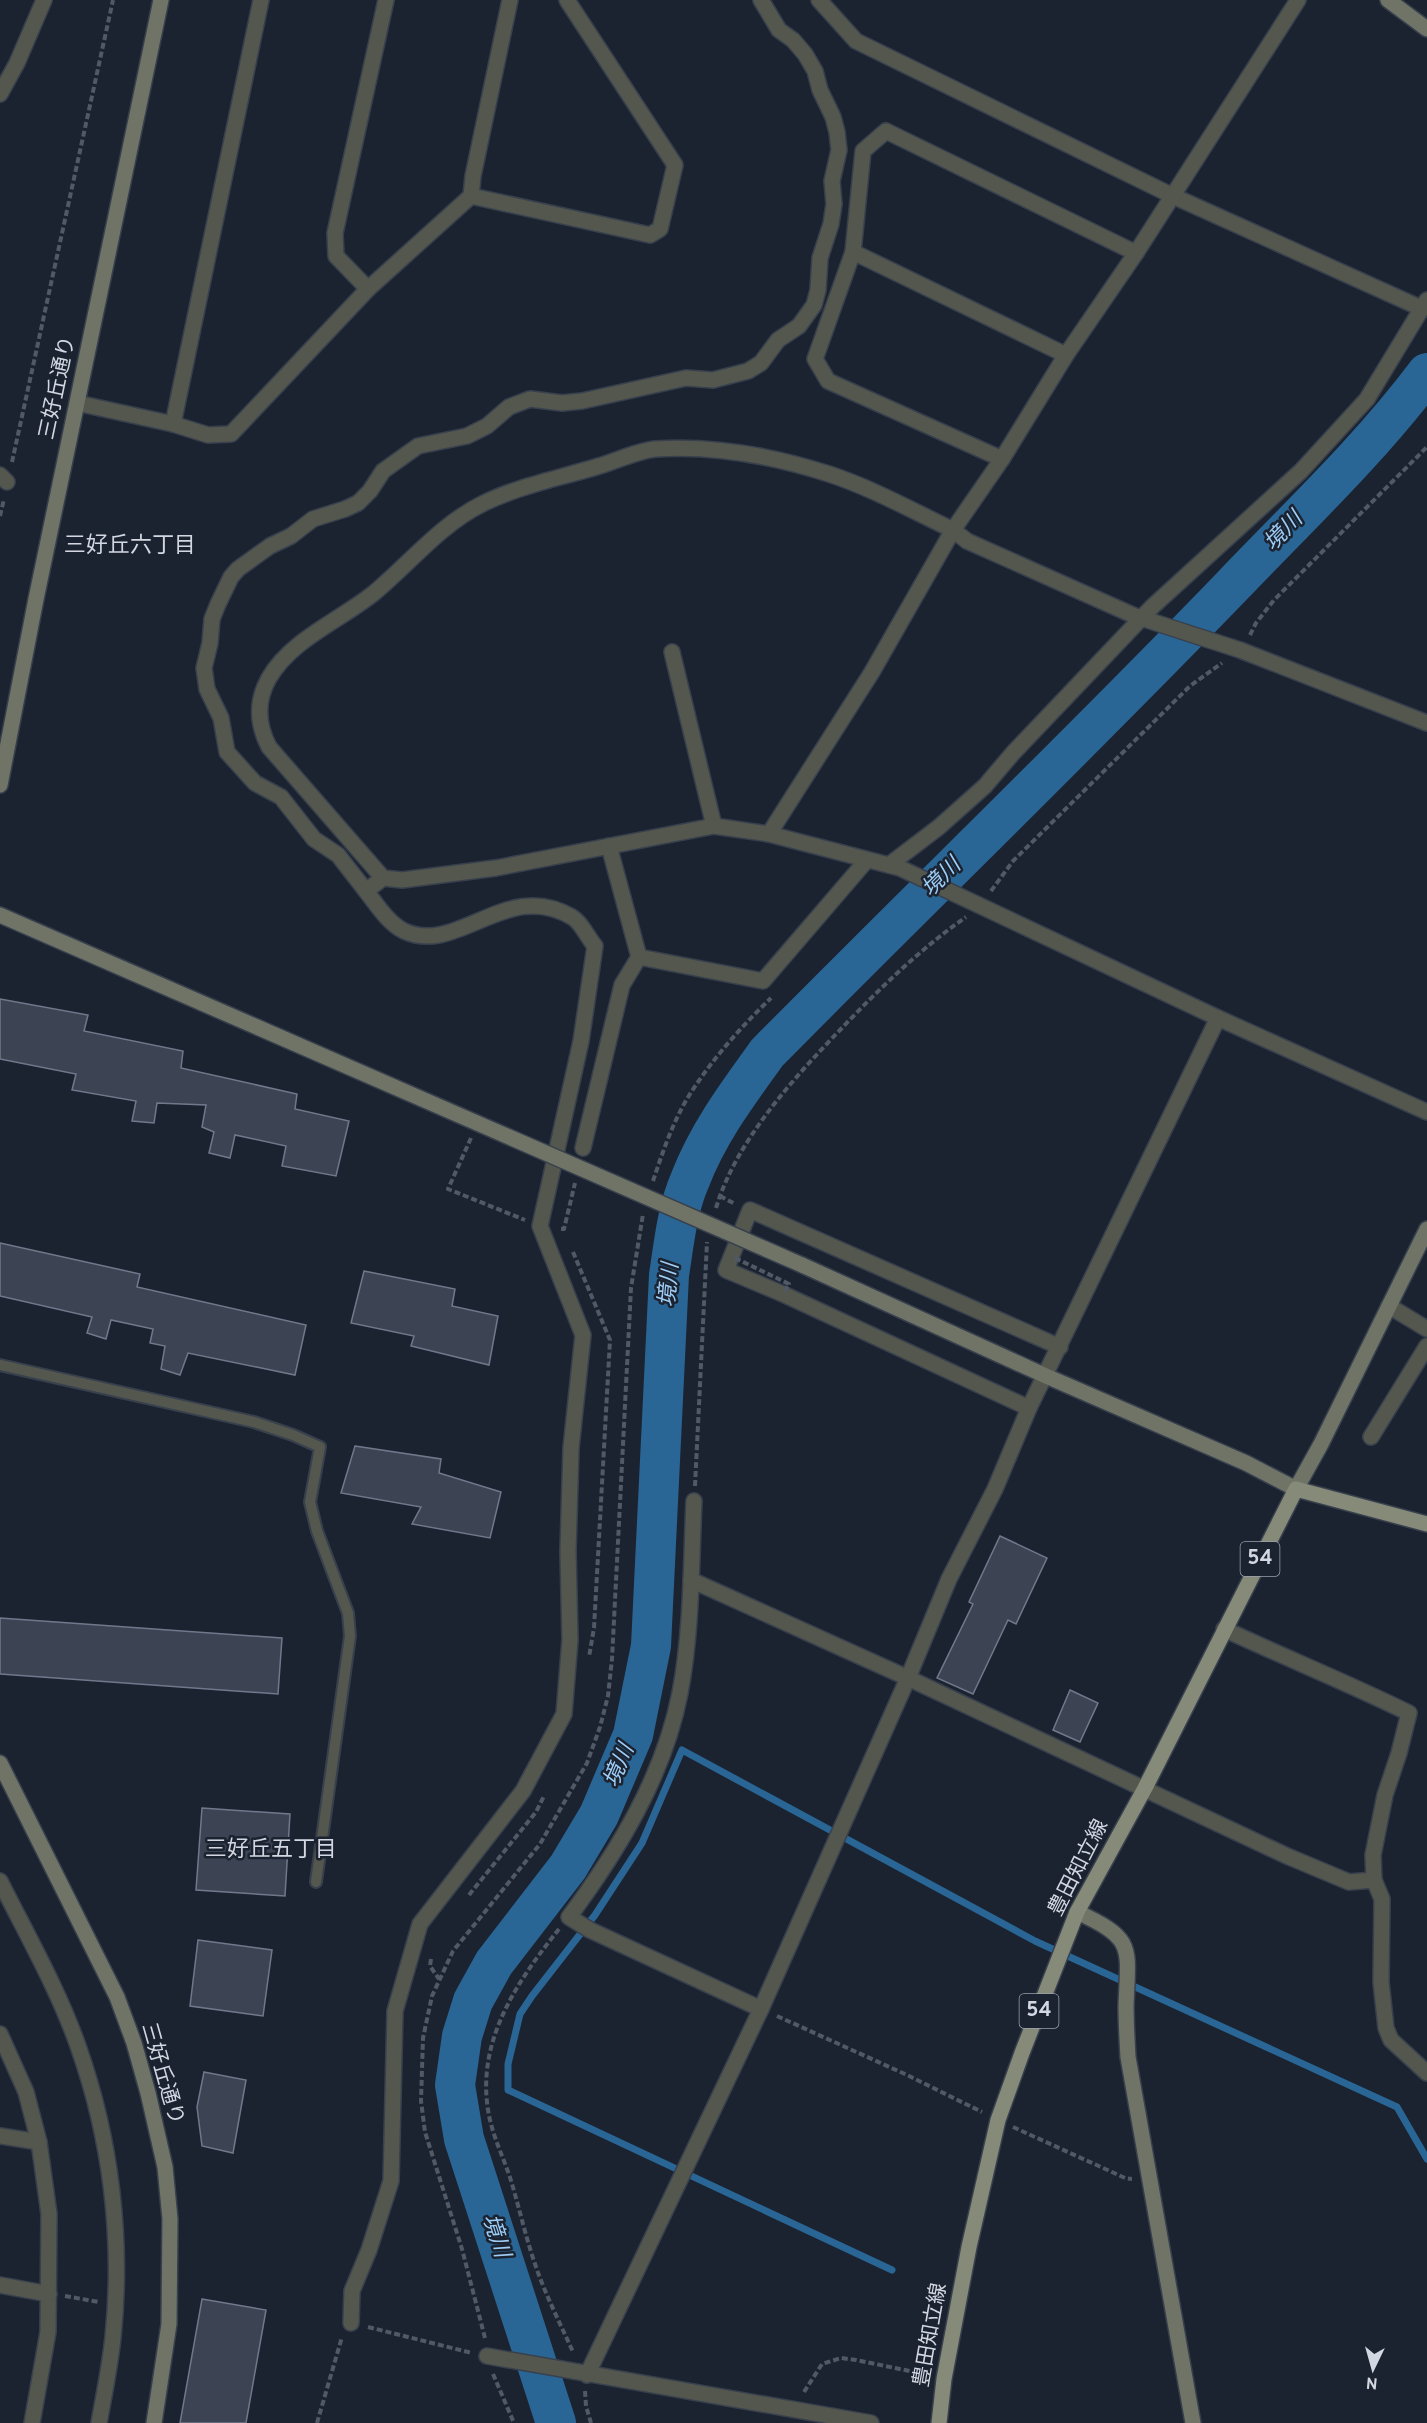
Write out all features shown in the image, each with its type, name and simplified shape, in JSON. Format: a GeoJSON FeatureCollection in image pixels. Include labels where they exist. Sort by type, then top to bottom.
{"type":"FeatureCollection","features":[{"type":"Feature","properties":{"kind":"main road"},"geometry":{"type":"LineString","coordinates":[[1296,1489],[1427,1524]]}},
{"type":"Feature","properties":{"kind":"main road","name":"豊田知立線"},"geometry":{"type":"LineString","coordinates":[[939,2423],[960,2286],[998,2121],[1077,1912],[1145,1788],[1296,1489]]}},
{"type":"Feature","properties":{"kind":"street"},"geometry":{"type":"LineString","coordinates":[[0,94],[17,63],[44,0]]}},
{"type":"Feature","properties":{"kind":"street","name":"三好丘通り"},"geometry":{"type":"LineString","coordinates":[[0,785],[161,0]]}},
{"type":"Feature","properties":{"kind":"street"},"geometry":{"type":"LineString","coordinates":[[172,424],[261,0]]}},
{"type":"Feature","properties":{"kind":"street"},"geometry":{"type":"LineString","coordinates":[[368,289],[336,256],[335,233],[386,0]]}},
{"type":"Feature","properties":{"kind":"street"},"geometry":{"type":"LineString","coordinates":[[77,403],[172,424],[208,435],[231,434],[368,289],[471,196],[473,176],[510,0]]}},
{"type":"Feature","properties":{"kind":"street"},"geometry":{"type":"LineString","coordinates":[[471,196],[650,235],[660,229],[675,165],[567,0]]}},
{"type":"Feature","properties":{"kind":"street"},"geometry":{"type":"LineString","coordinates":[[351,2323],[352,2291],[369,2250],[391,2181],[395,2011],[420,1924],[524,1791],[564,1714],[570,1640],[568,1551],[571,1448],[583,1335],[540,1226],[581,1041],[595,946],[574,918],[539,904],[513,907],[440,935],[422,936],[404,930],[389,920],[338,855],[314,839],[281,797],[255,783],[228,752],[221,718],[207,689],[204,668],[210,643],[212,619],[231,577],[238,569],[314,519],[358,503],[370,491],[383,471],[418,446],[467,436],[487,426],[509,407],[531,399],[562,403],[686,378],[713,380],[748,371],[761,363],[778,340],[799,326],[814,305],[818,290],[820,258],[831,224],[834,204],[832,181],[839,150],[837,132],[815,71],[794,40],[779,30],[761,0]]}},
{"type":"Feature","properties":{"kind":"street"},"geometry":{"type":"LineString","coordinates":[[819,0],[856,42],[1173,196],[1425,304],[1367,399],[1301,471],[1142,617],[1012,753],[985,786],[894,867]]}},
{"type":"Feature","properties":{"kind":"street"},"geometry":{"type":"LineString","coordinates":[[769,834],[872,672],[953,530],[1002,459],[1065,355],[1136,253],[1298,0]]}},
{"type":"Feature","properties":{"kind":"street"},"geometry":{"type":"LineString","coordinates":[[1388,0],[1427,29]]}},
{"type":"Feature","properties":{"kind":"street"},"geometry":{"type":"LineString","coordinates":[[1002,459],[828,381],[815,359],[853,252],[863,151],[886,131],[1136,253]]}},
{"type":"Feature","properties":{"kind":"street"},"geometry":{"type":"LineString","coordinates":[[853,252],[1065,355]]}},
{"type":"Feature","properties":{"kind":"street"},"geometry":{"type":"LineString","coordinates":[[1427,723],[1240,650],[1142,617],[967,541],[953,530],[830,474],[751,454],[691,448],[652,449],[517,491],[483,504],[454,520],[372,594],[294,649],[279,664],[261,695],[260,723],[269,747],[383,878],[402,880],[496,868],[714,826],[769,834],[894,867],[1427,1112]]}},
{"type":"Feature","properties":{"kind":"street"},"geometry":{"type":"LineString","coordinates":[[672,652],[714,826]]}},
{"type":"Feature","properties":{"kind":"street"},"geometry":{"type":"LineString","coordinates":[[583,1148],[622,985],[639,957],[609,846]]}},
{"type":"Feature","properties":{"kind":"street"},"geometry":{"type":"LineString","coordinates":[[639,957],[763,981],[866,861]]}},
{"type":"Feature","properties":{"kind":"street"},"geometry":{"type":"LineString","coordinates":[[366,891],[383,878]]}},
{"type":"Feature","properties":{"kind":"street"},"geometry":{"type":"LineString","coordinates":[[0,915],[802,1265],[1046,1376],[1246,1463],[1296,1489],[1321,1444],[1427,1229]]}},
{"type":"Feature","properties":{"kind":"street"},"geometry":{"type":"LineString","coordinates":[[587,2374],[761,2009],[908,1678],[949,1579],[995,1490],[1029,1408],[1218,1017]]}},
{"type":"Feature","properties":{"kind":"street"},"geometry":{"type":"LineString","coordinates":[[1029,1408],[783,1293],[726,1270],[750,1210],[1060,1347]]}},
{"type":"Feature","properties":{"kind":"street"},"geometry":{"type":"LineString","coordinates":[[1389,1306],[1427,1329]]}},
{"type":"Feature","properties":{"kind":"street"},"geometry":{"type":"LineString","coordinates":[[1371,1437],[1427,1346]]}},
{"type":"Feature","properties":{"kind":"street"},"geometry":{"type":"LineString","coordinates":[[694,1502],[688,1636],[680,1694],[662,1752],[621,1841],[569,1917],[591,1930],[761,2009]]}},
{"type":"Feature","properties":{"kind":"street"},"geometry":{"type":"LineString","coordinates":[[691,1580],[908,1678],[1287,1856],[1349,1882],[1374,1880]]}},
{"type":"Feature","properties":{"kind":"street"},"geometry":{"type":"LineString","coordinates":[[1224,1629],[1338,1678],[1409,1713],[1400,1753],[1385,1795],[1373,1855],[1374,1880],[1382,1899],[1381,1982],[1386,2028],[1391,2040],[1427,2073]]}},
{"type":"Feature","properties":{"kind":"street","name":"三好丘通り"},"geometry":{"type":"LineString","coordinates":[[0,1763],[117,1997],[134,2043],[148,2093],[165,2167],[171,2266],[169,2324],[154,2423]]}},
{"type":"Feature","properties":{"kind":"street"},"geometry":{"type":"LineString","coordinates":[[0,1881],[51,1982],[78,2044],[97,2106],[108,2166],[115,2217],[116,2305],[113,2339],[99,2423]]}},
{"type":"Feature","properties":{"kind":"street"},"geometry":{"type":"LineString","coordinates":[[1077,1912],[1106,1925],[1126,1949],[1130,1962],[1126,2007],[1128,2057],[1148,2180],[1193,2423]]}},
{"type":"Feature","properties":{"kind":"street"},"geometry":{"type":"LineString","coordinates":[[0,2034],[4,2050],[26,2092],[39,2142],[49,2214],[48,2332],[32,2423]]}},
{"type":"Feature","properties":{"kind":"street"},"geometry":{"type":"LineString","coordinates":[[0,2136],[39,2142]]}},
{"type":"Feature","properties":{"kind":"street"},"geometry":{"type":"LineString","coordinates":[[0,2285],[49,2294]]}},
{"type":"Feature","properties":{"kind":"street"},"geometry":{"type":"LineString","coordinates":[[492,2358],[872,2423]]}},
{"type":"Feature","properties":{"kind":"lane"},"geometry":{"type":"LineString","coordinates":[[0,1365],[254,1422],[294,1434],[320,1447],[310,1502],[317,1532],[348,1613],[351,1636],[316,1882]]}},
{"type":"Feature","properties":{"kind":"path"},"geometry":{"type":"LineString","coordinates":[[0,516],[4,479],[113,0]]}},
{"type":"Feature","properties":{"kind":"path"},"geometry":{"type":"LineString","coordinates":[[714,1217],[720,1196],[749,1140],[794,1078],[875,993],[974,904],[1013,861],[1190,686],[1240,650],[1256,623],[1274,600],[1427,447]]}},
{"type":"Feature","properties":{"kind":"path"},"geometry":{"type":"LineString","coordinates":[[650,1192],[664,1148],[691,1092],[744,1023],[777,992]]}},
{"type":"Feature","properties":{"kind":"path"},"geometry":{"type":"LineString","coordinates":[[477,1123],[447,1189],[490,1208]]}},
{"type":"Feature","properties":{"kind":"path"},"geometry":{"type":"LineString","coordinates":[[514,2423],[497,2385],[492,2358],[426,2132],[421,2102],[423,2038],[432,1996],[453,1951],[540,1844],[587,1763],[600,1727],[608,1696],[612,1659],[631,1288],[643,1213]]}},
{"type":"Feature","properties":{"kind":"path"},"geometry":{"type":"LineString","coordinates":[[694,1502],[708,1237]]}},
{"type":"Feature","properties":{"kind":"path"},"geometry":{"type":"LineString","coordinates":[[569,1917],[523,1976],[501,2013],[489,2056],[487,2093],[490,2120],[508,2171],[535,2265],[578,2362],[587,2374],[586,2406],[591,2423]]}},
{"type":"Feature","properties":{"kind":"path"},"geometry":{"type":"LineString","coordinates":[[761,2009],[1125,2178],[1148,2180]]}},
{"type":"Feature","properties":{"kind":"path"},"geometry":{"type":"LineString","coordinates":[[49,2294],[116,2305]]}},
{"type":"Feature","properties":{"kind":"path"},"geometry":{"type":"LineString","coordinates":[[317,2423],[342,2337],[351,2323],[492,2358]]}},
{"type":"Feature","properties":{"kind":"path"},"geometry":{"type":"LineString","coordinates":[[793,2409],[822,2364],[841,2358],[944,2379]]}},
{"type":"Feature","properties":{"kind":"building"},"geometry":{"type":"Polygon","coordinates":[[[0,999],[88,1015],[84,1031],[183,1051],[181,1068],[297,1094],[295,1109],[349,1121],[336,1176],[282,1166],[286,1146],[235,1135],[230,1158],[209,1153],[214,1132],[202,1127],[206,1105],[157,1103],[154,1123],[132,1121],[136,1101],[72,1090],[76,1074],[0,1059],[0,999]]]}},
{"type":"Feature","properties":{"kind":"building"},"geometry":{"type":"Polygon","coordinates":[[[0,1243],[140,1274],[137,1287],[306,1325],[295,1375],[188,1353],[180,1375],[161,1369],[165,1346],[150,1343],[153,1329],[111,1320],[106,1339],[87,1333],[92,1317],[0,1296],[0,1243]]]}},
{"type":"Feature","properties":{"kind":"building"},"geometry":{"type":"Polygon","coordinates":[[[364,1271],[455,1289],[452,1306],[498,1316],[489,1365],[411,1346],[414,1336],[351,1323],[364,1271]]]}},
{"type":"Feature","properties":{"kind":"building"},"geometry":{"type":"Polygon","coordinates":[[[355,1446],[441,1459],[439,1473],[501,1492],[490,1538],[412,1524],[421,1507],[341,1493],[355,1446]]]}},
{"type":"Feature","properties":{"kind":"building"},"geometry":{"type":"Polygon","coordinates":[[[1000,1536],[1047,1558],[1016,1624],[1008,1620],[973,1694],[937,1678],[973,1604],[969,1602],[1000,1536]]]}},
{"type":"Feature","properties":{"kind":"building"},"geometry":{"type":"Polygon","coordinates":[[[0,1618],[282,1638],[278,1694],[0,1674],[0,1618]]]}},
{"type":"Feature","properties":{"kind":"building"},"geometry":{"type":"Polygon","coordinates":[[[1070,1690],[1098,1703],[1080,1742],[1053,1730],[1070,1690]]]}},
{"type":"Feature","properties":{"kind":"building"},"geometry":{"type":"Polygon","coordinates":[[[202,1808],[290,1814],[285,1896],[196,1890],[202,1808]]]}},
{"type":"Feature","properties":{"kind":"building"},"geometry":{"type":"Polygon","coordinates":[[[198,1940],[272,1950],[263,2016],[190,2006],[198,1940]]]}},
{"type":"Feature","properties":{"kind":"building"},"geometry":{"type":"Polygon","coordinates":[[[204,2072],[246,2080],[233,2153],[202,2146],[197,2107],[204,2072]]]}},
{"type":"Feature","properties":{"kind":"building"},"geometry":{"type":"Polygon","coordinates":[[[202,2299],[266,2310],[246,2423],[180,2423],[202,2299]]]}},
{"type":"Feature","properties":{"kind":"waterway","name":"境川"},"geometry":{"type":"LineString","coordinates":[[556,2423],[464,2139],[455,2085],[462,2036],[473,2001],[494,1963],[568,1867],[599,1815],[633,1735],[651,1646],[669,1275],[679,1215],[697,1163],[724,1114],[767,1053],[1118,702],[1309,507],[1382,428],[1427,373]]}},
{"type":"Feature","properties":{"kind":"waterway"},"geometry":{"type":"LineString","coordinates":[[892,2270],[508,2090],[508,2064],[520,2014],[595,1915],[642,1843],[682,1750],[1035,1941],[1397,2107],[1427,2159]]}},
{"type":"Feature","properties":{"kind":"district","name":"三好丘六丁目"},"geometry":{"type":"Point","coordinates":[130,546]}},
{"type":"Feature","properties":{"kind":"district","name":"三好丘五丁目"},"geometry":{"type":"Point","coordinates":[271,1850]}}]}
